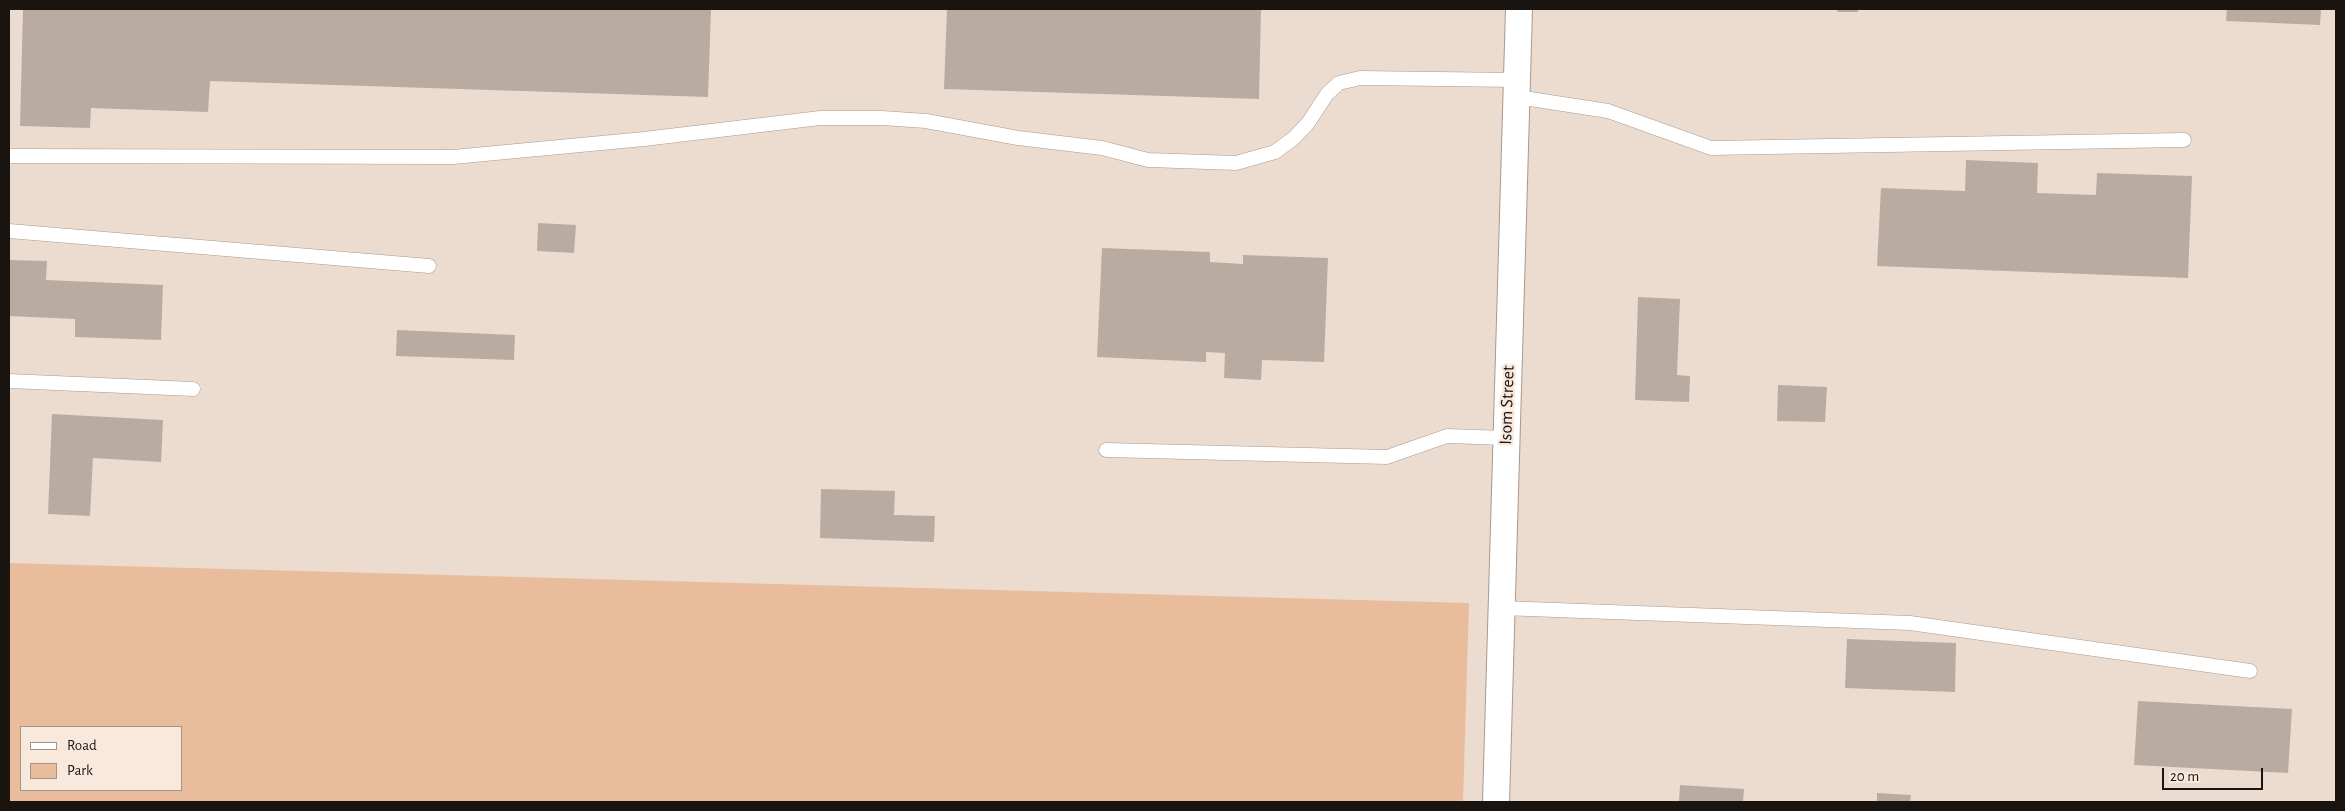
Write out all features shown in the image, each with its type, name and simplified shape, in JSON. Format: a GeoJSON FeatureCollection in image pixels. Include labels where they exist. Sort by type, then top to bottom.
{"type":"FeatureCollection","features":[{"type":"Feature","properties":{"kind":"street","name":"Isom Street"},"geometry":{"type":"LineString","coordinates":[[1496,802],[1519,9]]}},
{"type":"Feature","properties":{"kind":"lane"},"geometry":{"type":"LineString","coordinates":[[9,156],[454,157],[654,138],[820,118],[882,118],[926,121],[1018,138],[1102,148],[1148,160],[1236,162],[1275,152],[1294,138],[1308,123],[1327,94],[1339,83],[1360,78],[1516,89],[1608,111],[1711,148],[2184,140]]}},
{"type":"Feature","properties":{"kind":"lane"},"geometry":{"type":"LineString","coordinates":[[9,231],[429,266]]}},
{"type":"Feature","properties":{"kind":"lane"},"geometry":{"type":"LineString","coordinates":[[9,381],[193,389]]}},
{"type":"Feature","properties":{"kind":"lane"},"geometry":{"type":"LineString","coordinates":[[1106,450],[1387,456],[1447,436],[1506,438]]}},
{"type":"Feature","properties":{"kind":"lane"},"geometry":{"type":"LineString","coordinates":[[1502,608],[1910,623],[2250,671]]}},
{"type":"Feature","properties":{"kind":"green space"},"geometry":{"type":"Polygon","coordinates":[[[9,563],[1469,603],[1463,802],[9,802],[9,563]]]}},
{"type":"Feature","properties":{"kind":"building"},"geometry":{"type":"Polygon","coordinates":[[[23,9],[711,9],[708,97],[210,81],[208,112],[91,108],[90,128],[20,126],[23,9]]]}},
{"type":"Feature","properties":{"kind":"building"},"geometry":{"type":"Polygon","coordinates":[[[947,9],[1261,9],[1259,99],[944,89],[947,9]]]}},
{"type":"Feature","properties":{"kind":"building"},"geometry":{"type":"Polygon","coordinates":[[[1838,9],[1858,9],[1858,12],[1837,12],[1838,9]]]}},
{"type":"Feature","properties":{"kind":"building"},"geometry":{"type":"Polygon","coordinates":[[[2227,9],[2321,9],[2320,25],[2226,21],[2227,9]]]}},
{"type":"Feature","properties":{"kind":"building"},"geometry":{"type":"Polygon","coordinates":[[[1966,160],[2038,163],[2037,193],[2096,195],[2097,173],[2192,176],[2188,278],[1877,266],[1881,188],[1965,191],[1966,160]]]}},
{"type":"Feature","properties":{"kind":"building"},"geometry":{"type":"Polygon","coordinates":[[[538,223],[576,225],[574,253],[537,251],[538,223]]]}},
{"type":"Feature","properties":{"kind":"building"},"geometry":{"type":"Polygon","coordinates":[[[1102,248],[1210,252],[1210,262],[1243,264],[1243,255],[1328,258],[1324,362],[1262,360],[1261,380],[1224,378],[1225,353],[1206,352],[1206,362],[1097,357],[1102,248]]]}},
{"type":"Feature","properties":{"kind":"building"},"geometry":{"type":"Polygon","coordinates":[[[9,260],[47,261],[46,280],[163,285],[161,340],[75,337],[75,319],[9,316],[9,260]]]}},
{"type":"Feature","properties":{"kind":"building"},"geometry":{"type":"Polygon","coordinates":[[[1638,297],[1680,299],[1677,375],[1690,376],[1689,402],[1635,400],[1638,297]]]}},
{"type":"Feature","properties":{"kind":"building"},"geometry":{"type":"Polygon","coordinates":[[[397,330],[515,335],[514,360],[396,356],[397,330]]]}},
{"type":"Feature","properties":{"kind":"building"},"geometry":{"type":"Polygon","coordinates":[[[1778,385],[1827,387],[1825,422],[1777,421],[1778,385]]]}},
{"type":"Feature","properties":{"kind":"building"},"geometry":{"type":"Polygon","coordinates":[[[52,414],[163,420],[161,462],[93,458],[90,516],[48,514],[52,414]]]}},
{"type":"Feature","properties":{"kind":"building"},"geometry":{"type":"Polygon","coordinates":[[[821,489],[895,491],[894,515],[935,516],[934,542],[820,538],[821,489]]]}},
{"type":"Feature","properties":{"kind":"building"},"geometry":{"type":"Polygon","coordinates":[[[1847,639],[1956,643],[1955,692],[1845,688],[1847,639]]]}},
{"type":"Feature","properties":{"kind":"building"},"geometry":{"type":"Polygon","coordinates":[[[2138,701],[2292,709],[2288,773],[2134,765],[2138,701]]]}},
{"type":"Feature","properties":{"kind":"building"},"geometry":{"type":"Polygon","coordinates":[[[1680,785],[1744,789],[1743,802],[1679,802],[1680,785]]]}},
{"type":"Feature","properties":{"kind":"building"},"geometry":{"type":"Polygon","coordinates":[[[1877,793],[1911,795],[1910,802],[1877,802],[1877,793]]]}}]}
